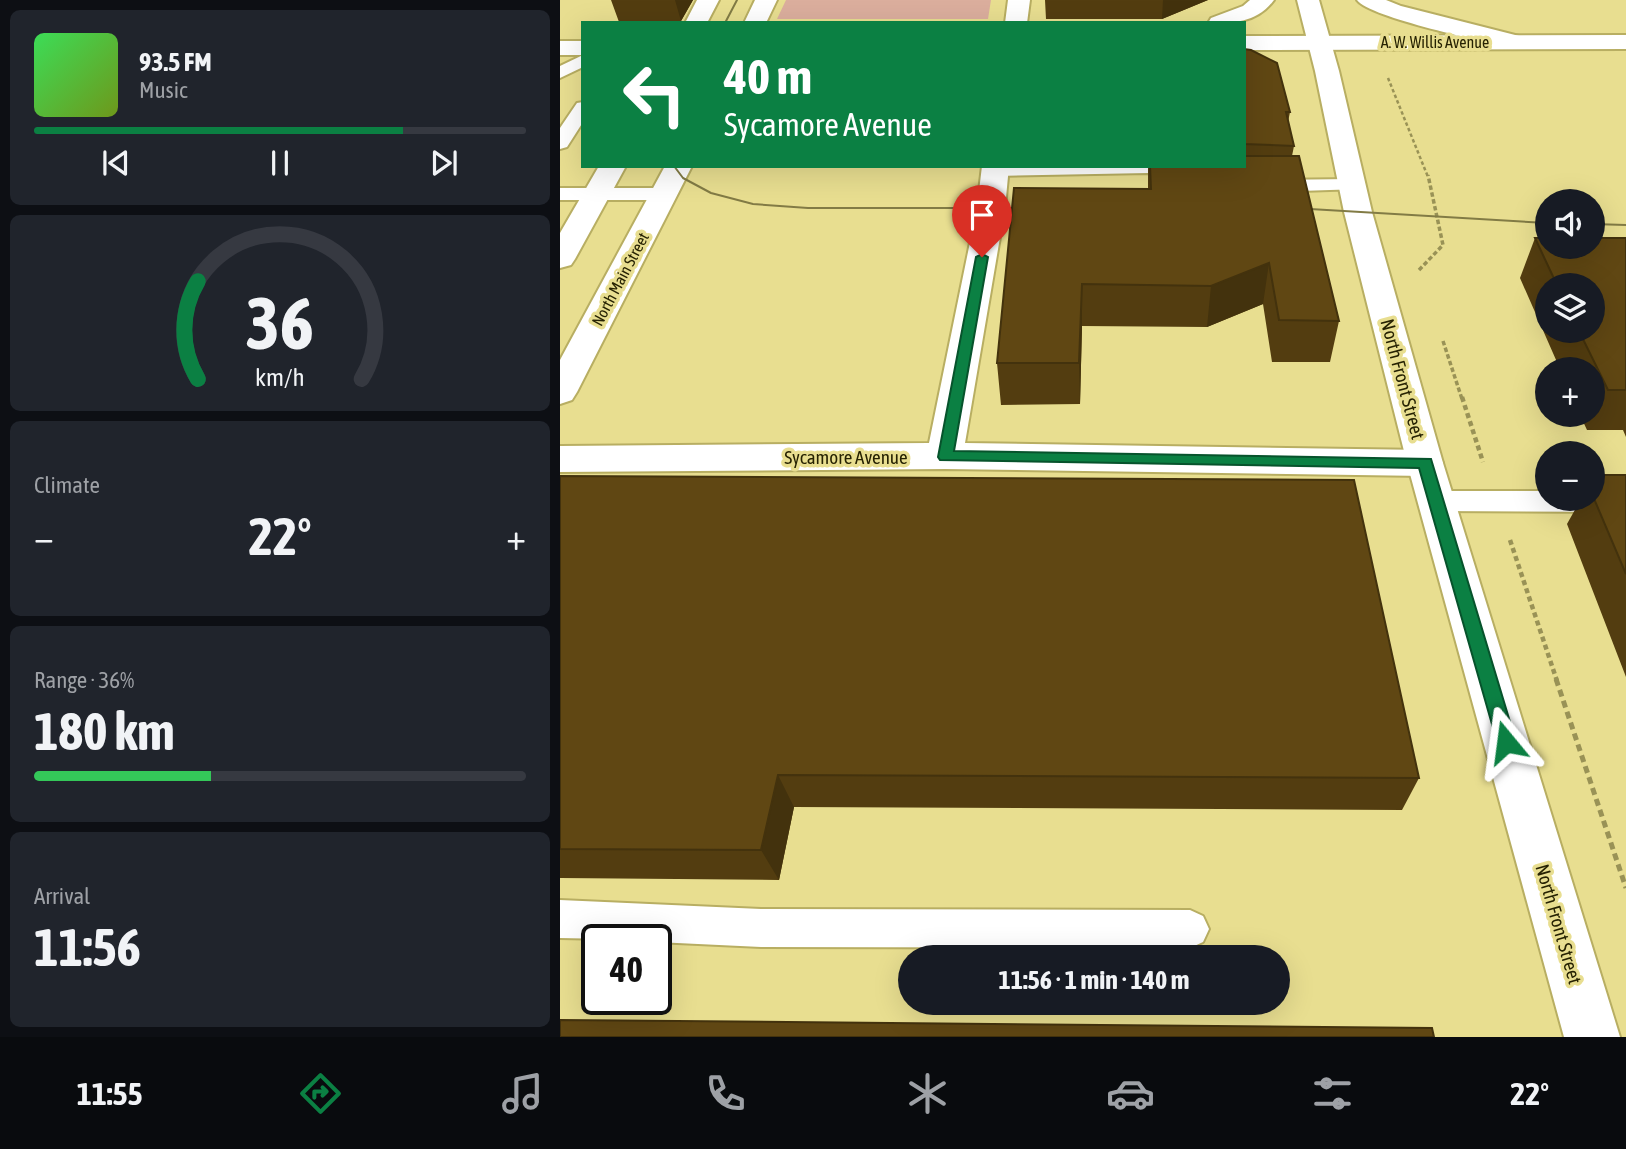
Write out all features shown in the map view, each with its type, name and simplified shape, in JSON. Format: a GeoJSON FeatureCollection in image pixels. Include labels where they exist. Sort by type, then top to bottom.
{"type":"FeatureCollection","features":[{"type":"Feature","properties":{"kind":"street"},"geometry":{"type":"LineString","coordinates":[[697,21],[708,0]]}},
{"type":"Feature","properties":{"kind":"street"},"geometry":{"type":"LineString","coordinates":[[756,21],[766,0]]}},
{"type":"Feature","properties":{"kind":"street"},"geometry":{"type":"LineString","coordinates":[[1016,21],[1019,0]]}},
{"type":"Feature","properties":{"kind":"street"},"geometry":{"type":"LineString","coordinates":[[1224,21],[1251,11],[1263,0]]}},
{"type":"Feature","properties":{"kind":"street","name":"North Front Street"},"geometry":{"type":"LineString","coordinates":[[1308,0],[1353,186],[1436,501],[1592,1037]]}},
{"type":"Feature","properties":{"kind":"street"},"geometry":{"type":"LineString","coordinates":[[1368,0],[1394,11],[1515,42]]}},
{"type":"Feature","properties":{"kind":"street","name":"A. W. Willis Avenue"},"geometry":{"type":"LineString","coordinates":[[1246,43],[1626,42]]}},
{"type":"Feature","properties":{"kind":"street"},"geometry":{"type":"LineString","coordinates":[[560,48],[581,48]]}},
{"type":"Feature","properties":{"kind":"street"},"geometry":{"type":"LineString","coordinates":[[560,259],[612,168]]}},
{"type":"Feature","properties":{"kind":"street","name":"North Main Street"},"geometry":{"type":"LineString","coordinates":[[560,392],[678,168]]}},
{"type":"Feature","properties":{"kind":"street"},"geometry":{"type":"LineString","coordinates":[[945,457],[991,208],[995,168]]}},
{"type":"Feature","properties":{"kind":"street","name":"Sycamore Avenue"},"geometry":{"type":"LineString","coordinates":[[560,459],[945,457],[1426,463]]}},
{"type":"Feature","properties":{"kind":"lane"},"geometry":{"type":"LineString","coordinates":[[560,73],[581,62]]}},
{"type":"Feature","properties":{"kind":"lane"},"geometry":{"type":"LineString","coordinates":[[560,143],[581,110]]}},
{"type":"Feature","properties":{"kind":"lane"},"geometry":{"type":"LineString","coordinates":[[995,168],[1117,168]]}},
{"type":"Feature","properties":{"kind":"lane"},"geometry":{"type":"LineString","coordinates":[[1155,168],[1163,176],[1205,184]]}},
{"type":"Feature","properties":{"kind":"lane"},"geometry":{"type":"LineString","coordinates":[[1253,186],[1353,186]]}},
{"type":"Feature","properties":{"kind":"lane"},"geometry":{"type":"LineString","coordinates":[[560,194],[664,194]]}},
{"type":"Feature","properties":{"kind":"lane"},"geometry":{"type":"LineString","coordinates":[[1436,501],[1626,502]]}},
{"type":"Feature","properties":{"kind":"lane"},"geometry":{"type":"LineString","coordinates":[[560,919],[761,928],[1190,929]]}},
{"type":"Feature","properties":{"kind":"shaded area"},"geometry":{"type":"Polygon","coordinates":[[[786,0],[991,0],[988,19],[777,19],[786,0]]]}},
{"type":"Feature","properties":{"kind":"building"},"geometry":{"type":"Polygon","coordinates":[[[1246,49],[1277,63],[1290,112],[1286,112],[1294,146],[1246,144],[1246,49]]]}},
{"type":"Feature","properties":{"kind":"building"},"geometry":{"type":"Polygon","coordinates":[[[1246,156],[1299,156],[1339,321],[1279,320],[1269,263],[1211,286],[1082,284],[1079,363],[997,363],[1014,188],[1151,189],[1150,168],[1246,168],[1246,156]]]}},
{"type":"Feature","properties":{"kind":"building"},"geometry":{"type":"Polygon","coordinates":[[[1605,238],[1626,238],[1626,390],[1608,390],[1605,384],[1605,357],[1592,357],[1585,343],[1605,343],[1605,273],[1551,273],[1545,259],[1605,259],[1605,238]]]}},
{"type":"Feature","properties":{"kind":"building"},"geometry":{"type":"Polygon","coordinates":[[[1605,475],[1626,475],[1626,574],[1599,511],[1605,511],[1605,475]]]}},
{"type":"Feature","properties":{"kind":"building"},"geometry":{"type":"Polygon","coordinates":[[[560,476],[1354,480],[1419,778],[778,775],[761,850],[560,849],[560,476]]]}},
{"type":"Feature","properties":{"kind":"building"},"geometry":{"type":"Polygon","coordinates":[[[560,1020],[1432,1028],[1434,1037],[560,1037],[560,1020]]]}},
{"type":"Feature","properties":{"kind":"tram line"},"geometry":{"type":"LineString","coordinates":[[726,21],[737,0]]}},
{"type":"Feature","properties":{"kind":"tram line"},"geometry":{"type":"LineString","coordinates":[[676,168],[683,178],[711,193],[753,204],[808,208],[1030,208]]}},
{"type":"Feature","properties":{"kind":"tram line"},"geometry":{"type":"LineString","coordinates":[[1293,208],[1535,222]]}},
{"type":"Feature","properties":{"kind":"tram line"},"geometry":{"type":"LineString","coordinates":[[1605,224],[1626,225]]}},
{"type":"Feature","properties":{"kind":"route"},"geometry":{"type":"LineString","coordinates":[[982,257],[945,457],[1426,463],[1506,742]]}}]}
